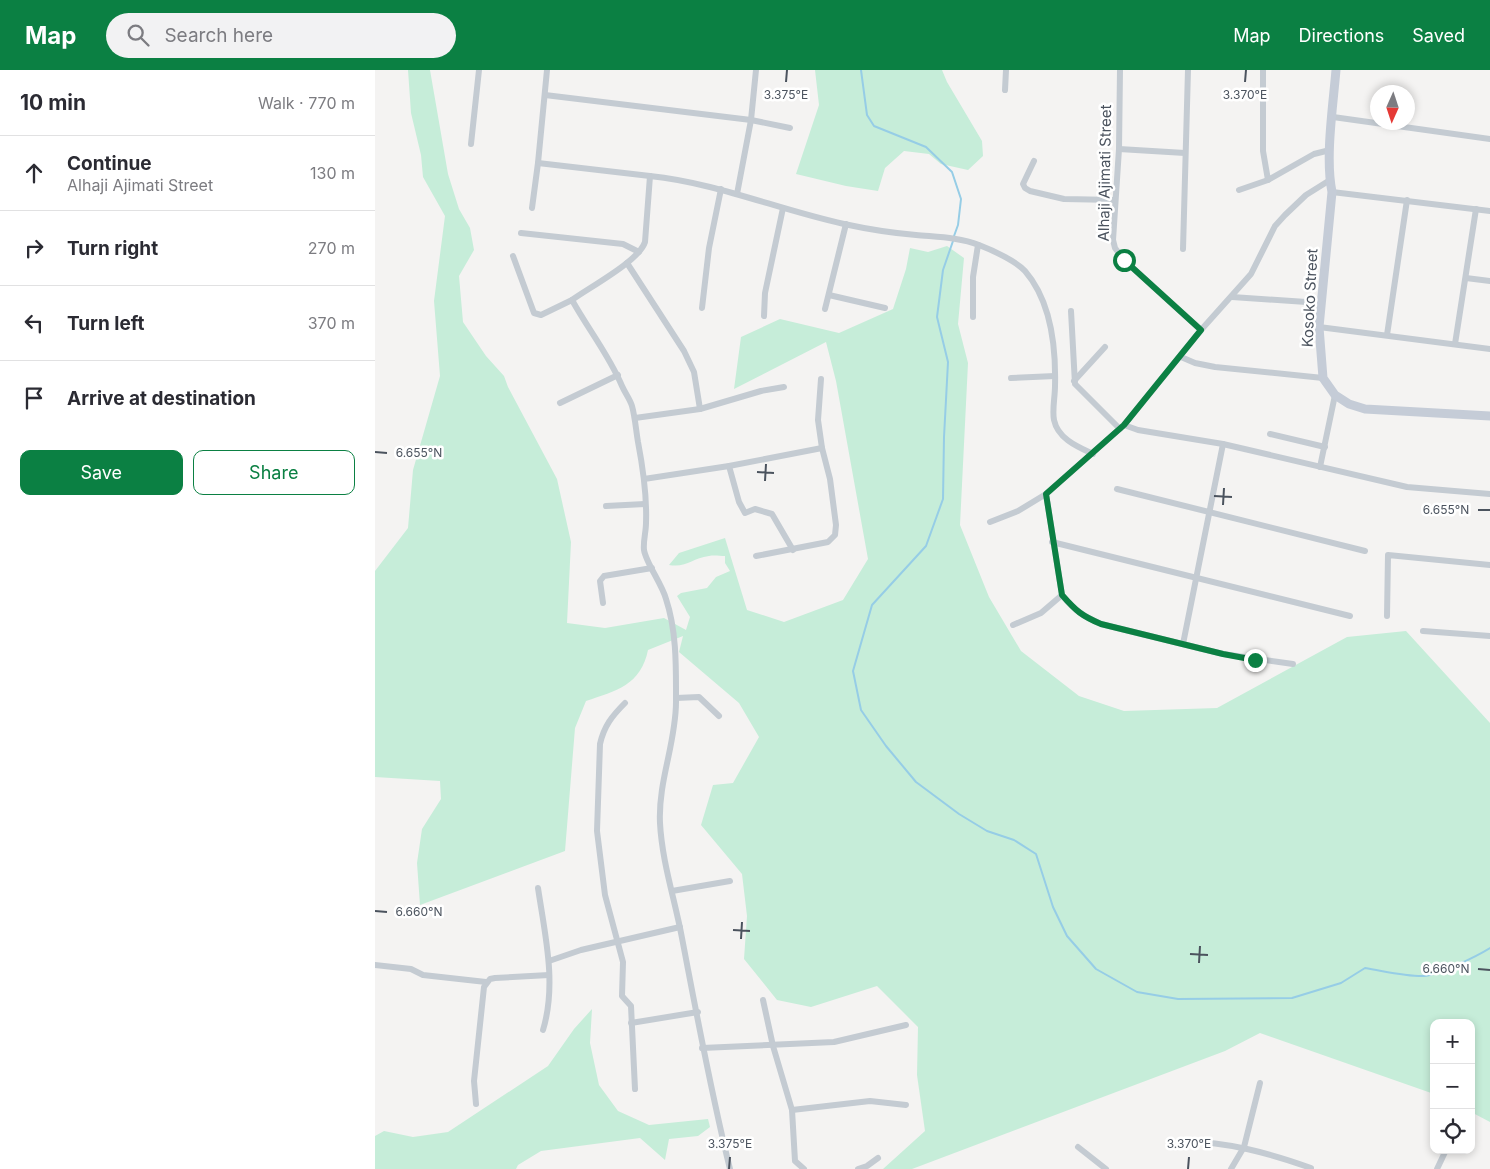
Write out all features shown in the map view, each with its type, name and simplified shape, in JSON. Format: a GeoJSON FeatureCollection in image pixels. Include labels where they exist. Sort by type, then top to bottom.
{"type":"FeatureCollection","features":[{"type":"Feature","properties":{"kind":"street"},"geometry":{"type":"LineString","coordinates":[[471,144],[479,70]]}},
{"type":"Feature","properties":{"kind":"street"},"geometry":{"type":"LineString","coordinates":[[532,208],[547,70]]}},
{"type":"Feature","properties":{"kind":"street"},"geometry":{"type":"LineString","coordinates":[[737,194],[751,120],[756,70]]}},
{"type":"Feature","properties":{"kind":"street"},"geometry":{"type":"LineString","coordinates":[[1005,90],[1006,70]]}},
{"type":"Feature","properties":{"kind":"street","name":"Alhaji Ajimati Street"},"geometry":{"type":"LineString","coordinates":[[1120,70],[1119,149],[1113,240],[1115,248],[1124,260],[1201,330]]}},
{"type":"Feature","properties":{"kind":"street"},"geometry":{"type":"LineString","coordinates":[[1183,249],[1188,70]]}},
{"type":"Feature","properties":{"kind":"street"},"geometry":{"type":"LineString","coordinates":[[1263,70],[1263,151],[1268,180]]}},
{"type":"Feature","properties":{"kind":"street","name":"Kosoko Street"},"geometry":{"type":"LineString","coordinates":[[1323,378],[1319,327],[1332,192],[1330,150],[1336,70]]}},
{"type":"Feature","properties":{"kind":"street"},"geometry":{"type":"LineString","coordinates":[[545,95],[751,120],[790,128]]}},
{"type":"Feature","properties":{"kind":"street"},"geometry":{"type":"LineString","coordinates":[[1333,117],[1490,139]]}},
{"type":"Feature","properties":{"kind":"street"},"geometry":{"type":"LineString","coordinates":[[1119,149],[1185,153]]}},
{"type":"Feature","properties":{"kind":"street"},"geometry":{"type":"LineString","coordinates":[[1239,190],[1268,180],[1313,154],[1330,150]]}},
{"type":"Feature","properties":{"kind":"street"},"geometry":{"type":"LineString","coordinates":[[1034,161],[1023,184],[1030,191],[1064,199],[1115,200]]}},
{"type":"Feature","properties":{"kind":"street"},"geometry":{"type":"LineString","coordinates":[[538,163],[671,178],[721,189],[783,208],[846,224],[963,241],[978,245],[1013,262],[1023,269],[1031,279],[1039,292],[1048,318],[1053,347],[1055,376],[1054,420],[1057,428],[1065,438],[1093,454]]}},
{"type":"Feature","properties":{"kind":"street"},"geometry":{"type":"LineString","coordinates":[[513,256],[534,313],[541,315],[572,300],[639,252],[645,242],[650,176]]}},
{"type":"Feature","properties":{"kind":"street"},"geometry":{"type":"LineString","coordinates":[[990,522],[1017,511],[1046,494],[1122,427],[1181,357],[1201,330],[1251,274],[1275,226],[1306,195],[1330,180]]}},
{"type":"Feature","properties":{"kind":"street"},"geometry":{"type":"LineString","coordinates":[[702,308],[709,248],[721,189]]}},
{"type":"Feature","properties":{"kind":"street"},"geometry":{"type":"LineString","coordinates":[[1332,192],[1490,211]]}},
{"type":"Feature","properties":{"kind":"street"},"geometry":{"type":"LineString","coordinates":[[1387,335],[1407,200]]}},
{"type":"Feature","properties":{"kind":"street"},"geometry":{"type":"LineString","coordinates":[[764,316],[765,293],[783,208]]}},
{"type":"Feature","properties":{"kind":"street"},"geometry":{"type":"LineString","coordinates":[[1455,344],[1476,209]]}},
{"type":"Feature","properties":{"kind":"street"},"geometry":{"type":"LineString","coordinates":[[825,309],[846,224]]}},
{"type":"Feature","properties":{"kind":"street"},"geometry":{"type":"LineString","coordinates":[[521,233],[623,244],[639,252]]}},
{"type":"Feature","properties":{"kind":"street"},"geometry":{"type":"LineString","coordinates":[[973,317],[973,277],[978,245]]}},
{"type":"Feature","properties":{"kind":"street"},"geometry":{"type":"LineString","coordinates":[[627,262],[684,351],[694,372],[700,409]]}},
{"type":"Feature","properties":{"kind":"street"},"geometry":{"type":"LineString","coordinates":[[1466,278],[1490,281]]}},
{"type":"Feature","properties":{"kind":"street"},"geometry":{"type":"LineString","coordinates":[[829,295],[885,308]]}},
{"type":"Feature","properties":{"kind":"street"},"geometry":{"type":"LineString","coordinates":[[1232,296],[1321,303]]}},
{"type":"Feature","properties":{"kind":"street"},"geometry":{"type":"LineString","coordinates":[[572,300],[579,314],[609,357],[632,404],[635,418],[644,479],[647,523],[644,551],[667,600],[673,630],[676,720],[660,800],[660,825],[697,1012],[702,1048],[730,1169]]}},
{"type":"Feature","properties":{"kind":"street"},"geometry":{"type":"LineString","coordinates":[[1071,311],[1075,384],[1122,427],[1223,444],[1407,487],[1490,494]]}},
{"type":"Feature","properties":{"kind":"street"},"geometry":{"type":"LineString","coordinates":[[1319,327],[1490,349]]}},
{"type":"Feature","properties":{"kind":"street"},"geometry":{"type":"LineString","coordinates":[[1074,381],[1105,347]]}},
{"type":"Feature","properties":{"kind":"street"},"geometry":{"type":"LineString","coordinates":[[1181,357],[1195,363],[1215,367],[1323,378],[1335,395],[1349,404],[1365,409],[1490,416]]}},
{"type":"Feature","properties":{"kind":"street"},"geometry":{"type":"LineString","coordinates":[[561,403],[618,375]]}},
{"type":"Feature","properties":{"kind":"street"},"geometry":{"type":"LineString","coordinates":[[1011,378],[1055,376]]}},
{"type":"Feature","properties":{"kind":"street"},"geometry":{"type":"LineString","coordinates":[[756,556],[828,542],[835,535],[836,525],[830,479],[821,448],[818,420],[821,380]]}},
{"type":"Feature","properties":{"kind":"street"},"geometry":{"type":"LineString","coordinates":[[635,418],[700,409],[761,391],[784,387]]}},
{"type":"Feature","properties":{"kind":"street"},"geometry":{"type":"LineString","coordinates":[[1320,467],[1335,395]]}},
{"type":"Feature","properties":{"kind":"street"},"geometry":{"type":"LineString","coordinates":[[1270,434],[1325,447]]}},
{"type":"Feature","properties":{"kind":"street"},"geometry":{"type":"LineString","coordinates":[[1183,644],[1195,576],[1223,444]]}},
{"type":"Feature","properties":{"kind":"street"},"geometry":{"type":"LineString","coordinates":[[644,479],[729,466],[821,448]]}},
{"type":"Feature","properties":{"kind":"street"},"geometry":{"type":"LineString","coordinates":[[729,466],[739,502],[745,514],[755,509],[772,514],[793,550]]}},
{"type":"Feature","properties":{"kind":"street"},"geometry":{"type":"LineString","coordinates":[[1117,489],[1365,551]]}},
{"type":"Feature","properties":{"kind":"street"},"geometry":{"type":"LineString","coordinates":[[1046,494],[1052,542],[1062,595],[1083,617],[1101,624],[1247,659],[1293,664]]}},
{"type":"Feature","properties":{"kind":"street"},"geometry":{"type":"LineString","coordinates":[[605,506],[645,504]]}},
{"type":"Feature","properties":{"kind":"street"},"geometry":{"type":"LineString","coordinates":[[1052,542],[1350,616]]}},
{"type":"Feature","properties":{"kind":"street"},"geometry":{"type":"LineString","coordinates":[[1387,616],[1388,555],[1490,565]]}},
{"type":"Feature","properties":{"kind":"street"},"geometry":{"type":"LineString","coordinates":[[603,603],[600,581],[605,576],[652,568]]}},
{"type":"Feature","properties":{"kind":"street"},"geometry":{"type":"LineString","coordinates":[[1013,626],[1041,612],[1062,595]]}},
{"type":"Feature","properties":{"kind":"street"},"geometry":{"type":"LineString","coordinates":[[1423,631],[1490,636]]}},
{"type":"Feature","properties":{"kind":"street"},"geometry":{"type":"LineString","coordinates":[[676,698],[699,698],[719,716]]}},
{"type":"Feature","properties":{"kind":"street"},"geometry":{"type":"LineString","coordinates":[[625,703],[609,720],[599,744],[597,832],[605,895],[616,942],[623,962],[623,996],[631,1006],[635,1089]]}},
{"type":"Feature","properties":{"kind":"street"},"geometry":{"type":"LineString","coordinates":[[672,891],[730,882]]}},
{"type":"Feature","properties":{"kind":"street"},"geometry":{"type":"LineString","coordinates":[[537,888],[549,961],[549,1006],[543,1030]]}},
{"type":"Feature","properties":{"kind":"street"},"geometry":{"type":"LineString","coordinates":[[549,961],[581,950],[680,927]]}},
{"type":"Feature","properties":{"kind":"street"},"geometry":{"type":"LineString","coordinates":[[375,965],[411,969],[423,975],[486,982],[495,978],[549,975]]}},
{"type":"Feature","properties":{"kind":"street"},"geometry":{"type":"LineString","coordinates":[[476,1104],[474,1081],[483,992],[486,982]]}},
{"type":"Feature","properties":{"kind":"street"},"geometry":{"type":"LineString","coordinates":[[763,1000],[773,1046],[792,1110],[795,1161],[805,1169]]}},
{"type":"Feature","properties":{"kind":"street"},"geometry":{"type":"LineString","coordinates":[[631,1023],[697,1012]]}},
{"type":"Feature","properties":{"kind":"street"},"geometry":{"type":"LineString","coordinates":[[702,1048],[834,1042],[906,1025]]}},
{"type":"Feature","properties":{"kind":"street"},"geometry":{"type":"LineString","coordinates":[[1231,1169],[1243,1147],[1260,1083]]}},
{"type":"Feature","properties":{"kind":"street"},"geometry":{"type":"LineString","coordinates":[[792,1110],[869,1101],[906,1105]]}},
{"type":"Feature","properties":{"kind":"street"},"geometry":{"type":"LineString","coordinates":[[1183,1141],[1207,1141],[1243,1147],[1311,1168]]}},
{"type":"Feature","properties":{"kind":"street"},"geometry":{"type":"LineString","coordinates":[[1078,1147],[1106,1169]]}},
{"type":"Feature","properties":{"kind":"street"},"geometry":{"type":"LineString","coordinates":[[1439,1168],[1445,1154]]}},
{"type":"Feature","properties":{"kind":"street"},"geometry":{"type":"LineString","coordinates":[[857,1169],[867,1166],[879,1158]]}},
{"type":"Feature","properties":{"kind":"green space"},"geometry":{"type":"Polygon","coordinates":[[[408,70],[430,70],[448,174],[459,209],[470,228],[474,250],[459,276],[463,322],[486,356],[504,376],[557,479],[571,542],[567,623],[605,628],[664,618],[686,630],[690,617],[677,596],[681,593],[707,588],[716,577],[730,571],[725,563],[725,556],[709,556],[685,564],[669,565],[679,553],[725,538],[747,610],[784,622],[843,600],[868,559],[836,381],[826,342],[734,389],[741,337],[780,319],[839,333],[893,309],[906,269],[910,248],[928,252],[947,246],[964,258],[958,324],[968,363],[960,525],[989,597],[1021,651],[1079,696],[1124,711],[1217,708],[1347,637],[1406,631],[1490,723],[1490,1122],[1475,1114],[1475,1019],[1430,1019],[1430,1093],[1260,1033],[1225,1051],[912,1169],[883,1169],[925,1131],[917,1075],[918,1027],[877,986],[811,1007],[777,1000],[744,959],[747,916],[742,874],[701,825],[713,785],[733,783],[759,737],[739,703],[679,652],[683,636],[648,650],[640,671],[626,685],[586,701],[575,728],[565,851],[420,905],[417,863],[422,829],[441,799],[440,781],[375,777],[375,571],[408,528],[413,470],[440,376],[434,301],[445,216],[423,177],[421,155],[411,113],[408,70]]]}},
{"type":"Feature","properties":{"kind":"green space"},"geometry":{"type":"Polygon","coordinates":[[[815,70],[942,70],[947,82],[982,141],[983,156],[968,170],[941,164],[929,154],[904,151],[885,168],[878,191],[846,186],[796,174],[819,105],[815,70]]]}},
{"type":"Feature","properties":{"kind":"green space"},"geometry":{"type":"Polygon","coordinates":[[[592,1009],[590,1043],[599,1085],[618,1111],[649,1125],[708,1119],[710,1127],[698,1136],[669,1139],[665,1160],[640,1138],[541,1151],[518,1165],[516,1169],[375,1169],[375,1136],[384,1131],[413,1137],[448,1132],[548,1066],[574,1029],[592,1009]]]}},
{"type":"Feature","properties":{"kind":"waterway"},"geometry":{"type":"LineString","coordinates":[[861,70],[867,115],[874,126],[926,147],[952,172],[961,199],[958,225],[954,236]]}},
{"type":"Feature","properties":{"kind":"waterway"},"geometry":{"type":"LineString","coordinates":[[953,241],[943,270],[937,317],[948,362],[943,499],[926,546],[872,605],[853,671],[861,710],[886,746],[916,782],[959,814],[987,831],[1014,840],[1036,854],[1053,907],[1067,936],[1096,969],[1137,992],[1178,999],[1292,998],[1341,983],[1365,968],[1422,976],[1437,973],[1490,948]]}},
{"type":"Feature","properties":{"kind":"route"},"geometry":{"type":"LineString","coordinates":[[1124,260],[1201,330],[1124,425],[1046,494],[1052,542],[1062,595],[1083,617],[1101,624],[1255,660]]}}]}
